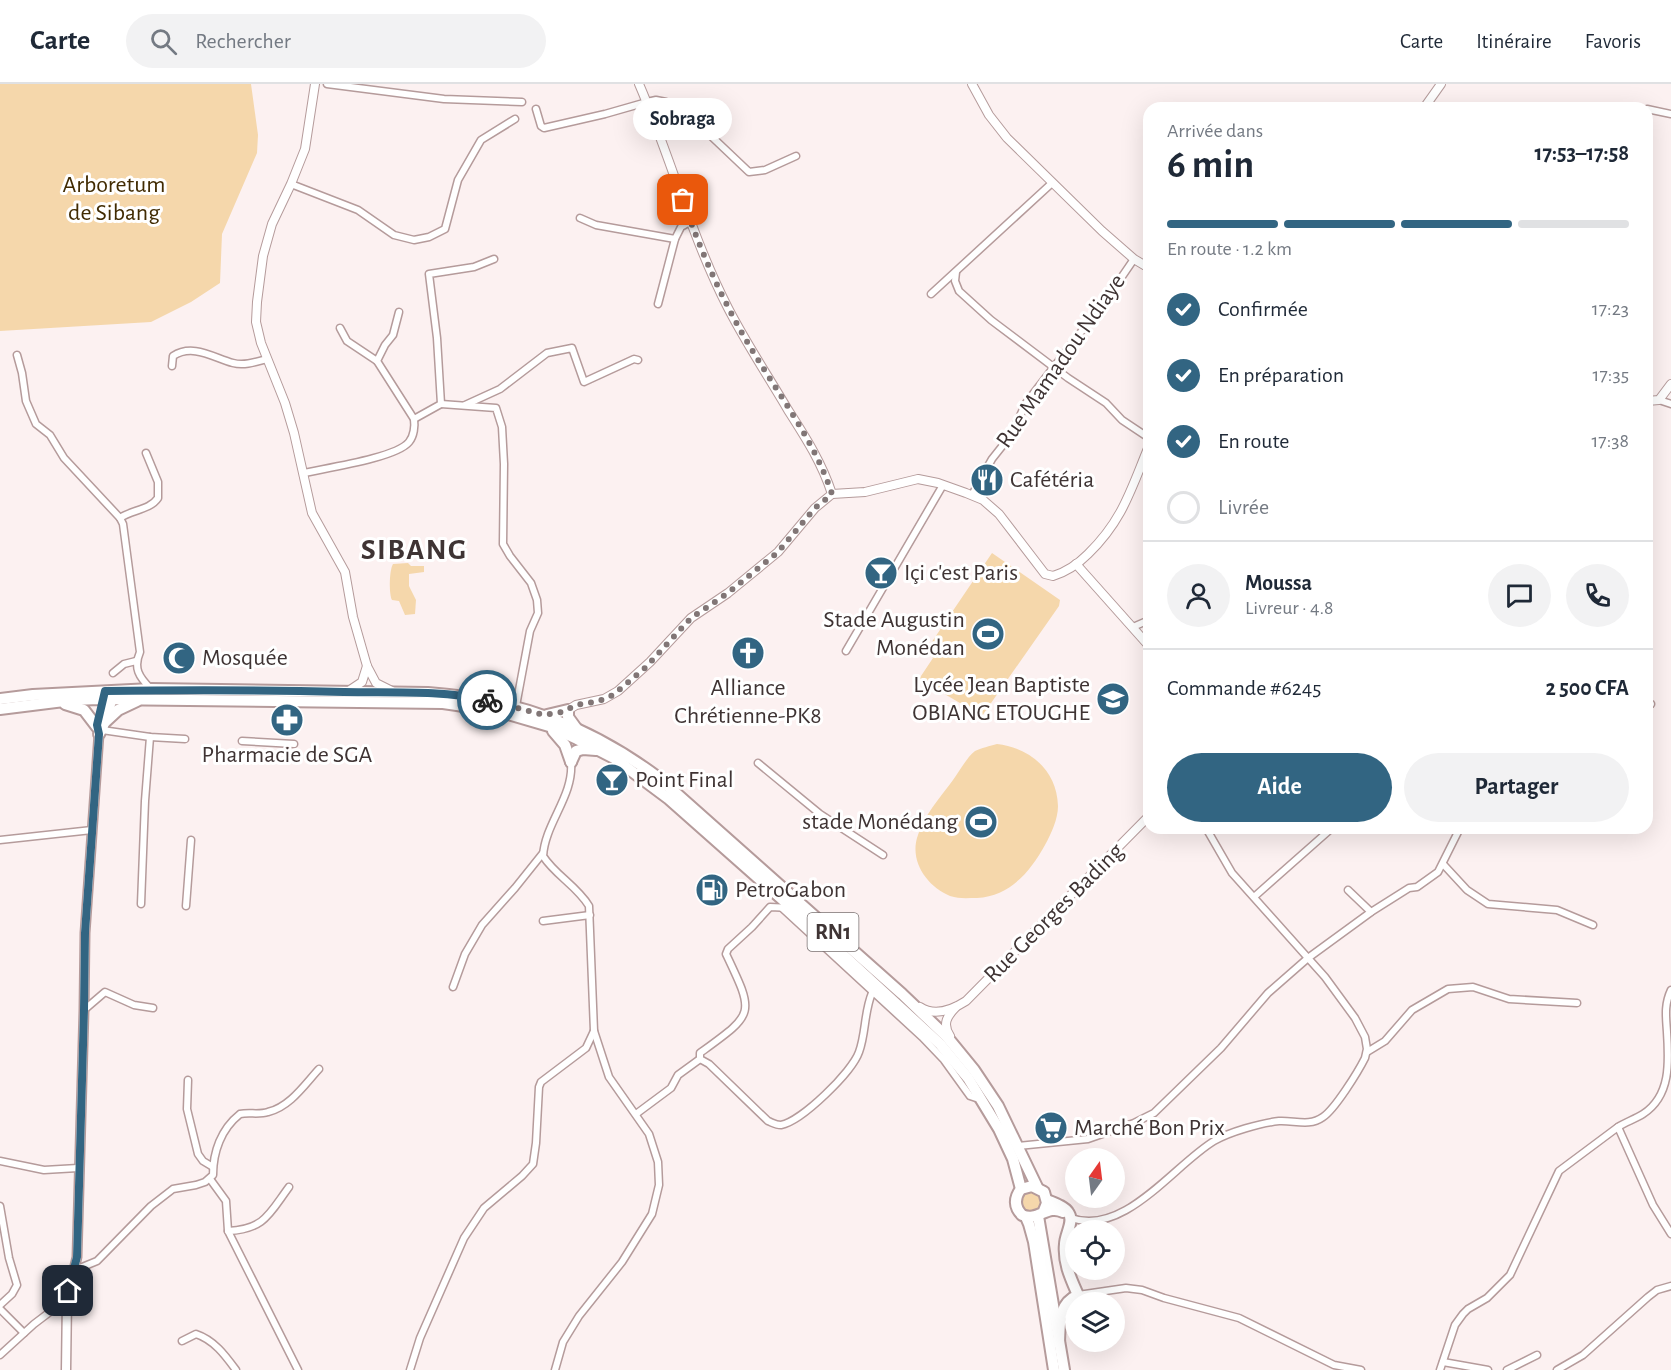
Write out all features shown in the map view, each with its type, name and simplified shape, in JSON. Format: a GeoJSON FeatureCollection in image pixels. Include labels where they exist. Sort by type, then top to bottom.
{"type":"FeatureCollection","features":[{"type":"Feature","properties":{"kind":"highway","name":"RN1"},"geometry":{"type":"LineString","coordinates":[[0,709],[151,690],[393,692],[472,697],[516,706],[576,728],[627,755],[660,779],[902,994],[947,1037],[998,1106],[1037,1187],[1044,1192],[1047,1200]]}},
{"type":"Feature","properties":{"kind":"highway","name":"RN1"},"geometry":{"type":"LineString","coordinates":[[0,699],[109,695],[141,700],[443,703],[498,711],[549,726],[600,750],[633,771],[656,789],[830,949],[940,1044],[980,1096],[1007,1145],[1017,1169],[1021,1189],[1016,1196],[1016,1205],[1019,1212],[1026,1217],[1034,1242],[1054,1370]]}},
{"type":"Feature","properties":{"kind":"highway"},"geometry":{"type":"LineString","coordinates":[[101,728],[109,695]]}},
{"type":"Feature","properties":{"kind":"highway"},"geometry":{"type":"LineString","coordinates":[[101,728],[122,707],[141,700]]}},
{"type":"Feature","properties":{"kind":"highway"},"geometry":{"type":"LineString","coordinates":[[44,703],[80,708],[101,728]]}},
{"type":"Feature","properties":{"kind":"highway"},"geometry":{"type":"LineString","coordinates":[[544,715],[568,710],[568,717],[576,728]]}},
{"type":"Feature","properties":{"kind":"highway"},"geometry":{"type":"LineString","coordinates":[[549,726],[565,745],[571,762]]}},
{"type":"Feature","properties":{"kind":"highway"},"geometry":{"type":"LineString","coordinates":[[571,762],[574,753],[580,750],[600,750]]}},
{"type":"Feature","properties":{"kind":"highway"},"geometry":{"type":"LineString","coordinates":[[1021,1189],[1028,1186],[1037,1187]]}},
{"type":"Feature","properties":{"kind":"highway"},"geometry":{"type":"LineString","coordinates":[[1064,1370],[1041,1215],[1047,1200],[1065,1209],[1070,1218],[1065,1244],[1066,1259],[1068,1272],[1077,1292]]}},
{"type":"Feature","properties":{"kind":"highway"},"geometry":{"type":"LineString","coordinates":[[1026,1217],[1058,1209],[1070,1218]]}},
{"type":"Feature","properties":{"kind":"highway"},"geometry":{"type":"LineString","coordinates":[[1059,1342],[1061,1313],[1065,1306]]}},
{"type":"Feature","properties":{"kind":"main road"},"geometry":{"type":"LineString","coordinates":[[66,1370],[67,1299],[75,1270],[85,933],[101,728]]}},
{"type":"Feature","properties":{"kind":"street"},"geometry":{"type":"LineString","coordinates":[[315,84],[307,141],[291,184],[272,224],[260,271],[256,315],[258,335],[285,403],[315,519],[345,572],[353,617],[367,666],[376,683],[393,692]]}},
{"type":"Feature","properties":{"kind":"street"},"geometry":{"type":"LineString","coordinates":[[327,84],[448,100],[522,102]]}},
{"type":"Feature","properties":{"kind":"street"},"geometry":{"type":"LineString","coordinates":[[639,84],[690,222],[728,307],[814,450],[832,494]]}},
{"type":"Feature","properties":{"kind":"street"},"geometry":{"type":"LineString","coordinates":[[972,84],[1000,130],[1052,183],[1134,259],[1143,264]]}},
{"type":"Feature","properties":{"kind":"street"},"geometry":{"type":"LineString","coordinates":[[1428,102],[1441,84]]}},
{"type":"Feature","properties":{"kind":"street"},"geometry":{"type":"LineString","coordinates":[[536,109],[541,126],[544,128],[656,100],[666,102],[683,111],[749,172],[765,171],[796,156]]}},
{"type":"Feature","properties":{"kind":"street"},"geometry":{"type":"LineString","coordinates":[[1653,110],[1671,114]]}},
{"type":"Feature","properties":{"kind":"street"},"geometry":{"type":"LineString","coordinates":[[291,184],[358,210],[394,235],[414,240],[429,237],[445,229],[458,180],[481,140],[515,119]]}},
{"type":"Feature","properties":{"kind":"street"},"geometry":{"type":"LineString","coordinates":[[931,294],[1052,183]]}},
{"type":"Feature","properties":{"kind":"street"},"geometry":{"type":"LineString","coordinates":[[580,218],[596,225],[675,239]]}},
{"type":"Feature","properties":{"kind":"street"},"geometry":{"type":"LineString","coordinates":[[658,304],[675,239],[681,227],[690,222]]}},
{"type":"Feature","properties":{"kind":"street"},"geometry":{"type":"LineString","coordinates":[[441,404],[429,274],[474,267],[494,259]]}},
{"type":"Feature","properties":{"kind":"street","name":"Rue Mamadou Ndiaye"},"geometry":{"type":"LineString","coordinates":[[972,495],[992,459],[1011,435],[1022,409],[1108,297],[1134,259]]}},
{"type":"Feature","properties":{"kind":"street"},"geometry":{"type":"LineString","coordinates":[[957,272],[955,282],[959,291],[991,320],[1106,403],[1122,420],[1143,434]]}},
{"type":"Feature","properties":{"kind":"street"},"geometry":{"type":"LineString","coordinates":[[377,361],[393,335],[399,312]]}},
{"type":"Feature","properties":{"kind":"street"},"geometry":{"type":"LineString","coordinates":[[303,473],[365,461],[403,447],[410,441],[415,427],[414,419],[377,361],[347,341],[340,328]]}},
{"type":"Feature","properties":{"kind":"street"},"geometry":{"type":"LineString","coordinates":[[464,405],[500,388],[547,353],[572,348],[584,382],[638,360]]}},
{"type":"Feature","properties":{"kind":"street"},"geometry":{"type":"LineString","coordinates":[[172,366],[173,356],[178,352],[191,350],[211,354],[234,364],[267,359]]}},
{"type":"Feature","properties":{"kind":"street"},"geometry":{"type":"LineString","coordinates":[[17,355],[26,401],[36,424],[50,435],[64,458],[120,518],[131,578],[140,652],[136,661],[137,670],[140,678],[151,690]]}},
{"type":"Feature","properties":{"kind":"street"},"geometry":{"type":"LineString","coordinates":[[1659,400],[1671,384]]}},
{"type":"Feature","properties":{"kind":"street"},"geometry":{"type":"LineString","coordinates":[[1653,400],[1671,404]]}},
{"type":"Feature","properties":{"kind":"street"},"geometry":{"type":"LineString","coordinates":[[414,419],[441,404],[482,409],[496,408],[502,427],[504,464],[503,544],[531,583],[537,600],[538,613],[530,631],[516,706]]}},
{"type":"Feature","properties":{"kind":"street"},"geometry":{"type":"LineString","coordinates":[[120,518],[153,504],[158,498],[158,482],[146,453]]}},
{"type":"Feature","properties":{"kind":"street"},"geometry":{"type":"LineString","coordinates":[[568,710],[576,705],[604,699],[618,692],[645,668],[691,618],[728,593],[778,552],[815,508],[832,494],[865,492],[918,479],[972,495],[983,500],[999,514],[1045,574],[1053,576],[1076,564],[1095,546],[1118,518],[1143,460]]}},
{"type":"Feature","properties":{"kind":"street"},"geometry":{"type":"LineString","coordinates":[[846,651],[943,485]]}},
{"type":"Feature","properties":{"kind":"street"},"geometry":{"type":"LineString","coordinates":[[1076,564],[1143,639]]}},
{"type":"Feature","properties":{"kind":"street"},"geometry":{"type":"LineString","coordinates":[[1133,627],[1143,623]]}},
{"type":"Feature","properties":{"kind":"street"},"geometry":{"type":"LineString","coordinates":[[113,673],[124,664],[136,661]]}},
{"type":"Feature","properties":{"kind":"street"},"geometry":{"type":"LineString","coordinates":[[347,692],[362,682],[367,666]]}},
{"type":"Feature","properties":{"kind":"street"},"geometry":{"type":"LineString","coordinates":[[101,728],[150,737],[185,740]]}},
{"type":"Feature","properties":{"kind":"street"},"geometry":{"type":"LineString","coordinates":[[141,904],[150,737]]}},
{"type":"Feature","properties":{"kind":"street"},"geometry":{"type":"LineString","coordinates":[[242,741],[294,744]]}},
{"type":"Feature","properties":{"kind":"street"},"geometry":{"type":"LineString","coordinates":[[453,987],[465,954],[482,925],[543,852],[570,781],[571,762]]}},
{"type":"Feature","properties":{"kind":"street"},"geometry":{"type":"LineString","coordinates":[[758,762],[820,814],[883,855]]}},
{"type":"Feature","properties":{"kind":"street","name":"Rue Georges Bading"},"geometry":{"type":"LineString","coordinates":[[957,1006],[966,1001],[1013,955],[1143,822]]}},
{"type":"Feature","properties":{"kind":"street"},"geometry":{"type":"LineString","coordinates":[[0,840],[92,830]]}},
{"type":"Feature","properties":{"kind":"street"},"geometry":{"type":"LineString","coordinates":[[1070,1218],[1080,1220],[1102,1218],[1129,1208],[1152,1192],[1209,1144],[1221,1138],[1273,1122],[1310,1123],[1320,1119],[1332,1108],[1362,1064],[1367,1052],[1365,1037],[1359,1024],[1308,958],[1228,867],[1209,834]]}},
{"type":"Feature","properties":{"kind":"street"},"geometry":{"type":"LineString","coordinates":[[1254,897],[1325,834]]}},
{"type":"Feature","properties":{"kind":"street"},"geometry":{"type":"LineString","coordinates":[[1018,1146],[1088,1139],[1134,1124],[1154,1113],[1221,1048],[1268,993],[1308,958],[1371,912],[1409,888],[1418,887],[1438,872],[1457,834]]}},
{"type":"Feature","properties":{"kind":"street"},"geometry":{"type":"LineString","coordinates":[[186,906],[191,840]]}},
{"type":"Feature","properties":{"kind":"street"},"geometry":{"type":"LineString","coordinates":[[543,852],[545,859],[589,906],[594,1030],[609,1077],[649,1134],[658,1162],[659,1185],[655,1206],[648,1220],[622,1262],[579,1316],[563,1342],[555,1370]]}},
{"type":"Feature","properties":{"kind":"street"},"geometry":{"type":"LineString","coordinates":[[1443,864],[1467,890],[1488,904],[1557,910],[1593,925]]}},
{"type":"Feature","properties":{"kind":"street"},"geometry":{"type":"LineString","coordinates":[[1348,890],[1371,912]]}},
{"type":"Feature","properties":{"kind":"street"},"geometry":{"type":"LineString","coordinates":[[700,1059],[700,1053],[737,1027],[745,1014],[747,1003],[726,954],[728,949],[770,907],[787,908]]}},
{"type":"Feature","properties":{"kind":"street"},"geometry":{"type":"LineString","coordinates":[[543,921],[591,915]]}},
{"type":"Feature","properties":{"kind":"street"},"geometry":{"type":"LineString","coordinates":[[830,949],[872,993],[933,1048],[970,1096],[975,1098],[980,1096]]}},
{"type":"Feature","properties":{"kind":"street"},"geometry":{"type":"LineString","coordinates":[[1367,1052],[1385,1041],[1412,1010],[1448,989],[1473,987],[1509,999],[1577,1003]]}},
{"type":"Feature","properties":{"kind":"street"},"geometry":{"type":"LineString","coordinates":[[1440,1370],[1455,1325],[1463,1314],[1487,1298],[1510,1275],[1559,1171],[1618,1127],[1644,1113],[1662,1094],[1668,1070],[1669,1032],[1666,1005],[1671,990]]}},
{"type":"Feature","properties":{"kind":"street"},"geometry":{"type":"LineString","coordinates":[[84,1010],[105,992],[134,1005],[153,1008]]}},
{"type":"Feature","properties":{"kind":"street"},"geometry":{"type":"LineString","coordinates":[[700,1059],[709,1064],[768,1121],[776,1125],[783,1125],[822,1099],[854,1062],[859,1051],[866,1010],[872,993]]}},
{"type":"Feature","properties":{"kind":"street"},"geometry":{"type":"LineString","coordinates":[[902,994],[931,1013],[957,1006]]}},
{"type":"Feature","properties":{"kind":"street"},"geometry":{"type":"LineString","coordinates":[[957,1006],[948,1016],[945,1024],[947,1032],[964,1057]]}},
{"type":"Feature","properties":{"kind":"street"},"geometry":{"type":"LineString","coordinates":[[410,1370],[420,1338],[464,1238],[484,1208],[533,1164],[538,1087],[541,1082],[586,1048],[594,1030]]}},
{"type":"Feature","properties":{"kind":"street"},"geometry":{"type":"LineString","coordinates":[[636,1114],[671,1088],[678,1075],[700,1059]]}},
{"type":"Feature","properties":{"kind":"street"},"geometry":{"type":"LineString","coordinates":[[75,1270],[97,1261],[151,1206],[173,1189],[196,1185],[210,1179],[213,1175],[216,1149],[235,1118],[244,1113],[260,1114],[277,1110],[295,1095],[319,1069]]}},
{"type":"Feature","properties":{"kind":"street"},"geometry":{"type":"LineString","coordinates":[[188,1080],[187,1109],[198,1154],[203,1161],[213,1167]]}},
{"type":"Feature","properties":{"kind":"street"},"geometry":{"type":"LineString","coordinates":[[1618,1127],[1653,1205],[1671,1234]]}},
{"type":"Feature","properties":{"kind":"street"},"geometry":{"type":"LineString","coordinates":[[0,1161],[44,1170],[78,1168]]}},
{"type":"Feature","properties":{"kind":"street"},"geometry":{"type":"LineString","coordinates":[[210,1179],[226,1201],[228,1231],[298,1370]]}},
{"type":"Feature","properties":{"kind":"street"},"geometry":{"type":"LineString","coordinates":[[228,1231],[252,1228],[261,1223],[289,1187]]}},
{"type":"Feature","properties":{"kind":"street"},"geometry":{"type":"LineString","coordinates":[[0,1206],[9,1258],[17,1285],[0,1307],[24,1333]]}},
{"type":"Feature","properties":{"kind":"street"},"geometry":{"type":"LineString","coordinates":[[1557,1370],[1583,1355],[1657,1290],[1671,1286]]}},
{"type":"Feature","properties":{"kind":"street"},"geometry":{"type":"LineString","coordinates":[[1099,1292],[1126,1288],[1142,1290],[1239,1318],[1334,1365],[1361,1370]]}},
{"type":"Feature","properties":{"kind":"street"},"geometry":{"type":"LineString","coordinates":[[0,1355],[67,1299]]}},
{"type":"Feature","properties":{"kind":"street"},"geometry":{"type":"LineString","coordinates":[[182,1341],[196,1334],[206,1338],[216,1346],[236,1370]]}},
{"type":"Feature","properties":{"kind":"street"},"geometry":{"type":"LineString","coordinates":[[1507,1370],[1537,1355]]}},
{"type":"Feature","properties":{"kind":"street"},"geometry":{"type":"LineString","coordinates":[[1443,1362],[1488,1370]]}},
{"type":"Feature","properties":{"kind":"green space","name":"Arboretum de Sibang"},"geometry":{"type":"Polygon","coordinates":[[[0,84],[251,84],[258,135],[257,153],[222,234],[220,283],[191,302],[151,322],[0,331],[0,84]]]}},
{"type":"Feature","properties":{"kind":"green space","name":"Stade Augustin Monédan"},"geometry":{"type":"Polygon","coordinates":[[[992,553],[1060,600],[1059,606],[982,716],[919,679],[933,658],[925,652],[992,553]]]}},
{"type":"Feature","properties":{"kind":"green space"},"geometry":{"type":"Polygon","coordinates":[[[408,563],[411,566],[424,566],[424,572],[409,574],[409,586],[416,600],[415,614],[405,615],[399,601],[392,600],[390,577],[393,564],[408,563]]]}},
{"type":"Feature","properties":{"kind":"green space"},"geometry":{"type":"Polygon","coordinates":[[[997,744],[1009,746],[1031,756],[1047,772],[1053,782],[1058,806],[1052,831],[1033,864],[1018,881],[1009,887],[999,893],[977,898],[950,896],[935,887],[923,873],[916,856],[917,838],[928,815],[969,757],[975,751],[997,744]]]}},
{"type":"Feature","properties":{"kind":"green space"},"geometry":{"type":"Polygon","coordinates":[[[1031,1192],[1038,1195],[1041,1202],[1038,1209],[1031,1212],[1024,1209],[1021,1202],[1024,1195],[1031,1192]]]}},
{"type":"Feature","properties":{"kind":"way so far"},"geometry":{"type":"LineString","coordinates":[[487,700],[544,715],[562,712],[576,705],[599,701],[613,695],[645,668],[691,618],[728,593],[778,552],[815,508],[832,494],[825,471],[814,450],[728,307],[702,251],[683,200]]}},
{"type":"Feature","properties":{"kind":"place","name":"Sobraga"},"geometry":{"type":"Point","coordinates":[683,200]}},
{"type":"Feature","properties":{"kind":"place","name":"Cafétéria"},"geometry":{"type":"Point","coordinates":[987,480]}},
{"type":"Feature","properties":{"kind":"place","name":"Içi c'est Paris"},"geometry":{"type":"Point","coordinates":[881,573]}},
{"type":"Feature","properties":{"kind":"place","name":"Stade Augustin Monédan"},"geometry":{"type":"Point","coordinates":[988,634]}},
{"type":"Feature","properties":{"kind":"place","name":"Alliance Chrétienne-PK8"},"geometry":{"type":"Point","coordinates":[748,653]}},
{"type":"Feature","properties":{"kind":"place","name":"Mosquée"},"geometry":{"type":"Point","coordinates":[179,658]}},
{"type":"Feature","properties":{"kind":"place","name":"Lycée Jean Baptiste OBIANG ETOUGHE"},"geometry":{"type":"Point","coordinates":[1113,699]}},
{"type":"Feature","properties":{"kind":"place","name":"Pharmacie de SGA"},"geometry":{"type":"Point","coordinates":[287,720]}},
{"type":"Feature","properties":{"kind":"place","name":"Point Final"},"geometry":{"type":"Point","coordinates":[612,780]}},
{"type":"Feature","properties":{"kind":"place","name":"stade Monédang"},"geometry":{"type":"Point","coordinates":[981,822]}},
{"type":"Feature","properties":{"kind":"place","name":"PetroGabon"},"geometry":{"type":"Point","coordinates":[712,890]}},
{"type":"Feature","properties":{"kind":"place","name":"Marché Bon Prix"},"geometry":{"type":"Point","coordinates":[1051,1128]}},
{"type":"Feature","properties":{"kind":"district","name":"SIBANG"},"geometry":{"type":"Point","coordinates":[414,550]}},
{"type":"Feature","properties":{"kind":"route"},"geometry":{"type":"LineString","coordinates":[[68,1291],[77,1257],[85,933],[99,734],[97,725],[105,691],[393,692],[446,694],[487,700]]}}]}
